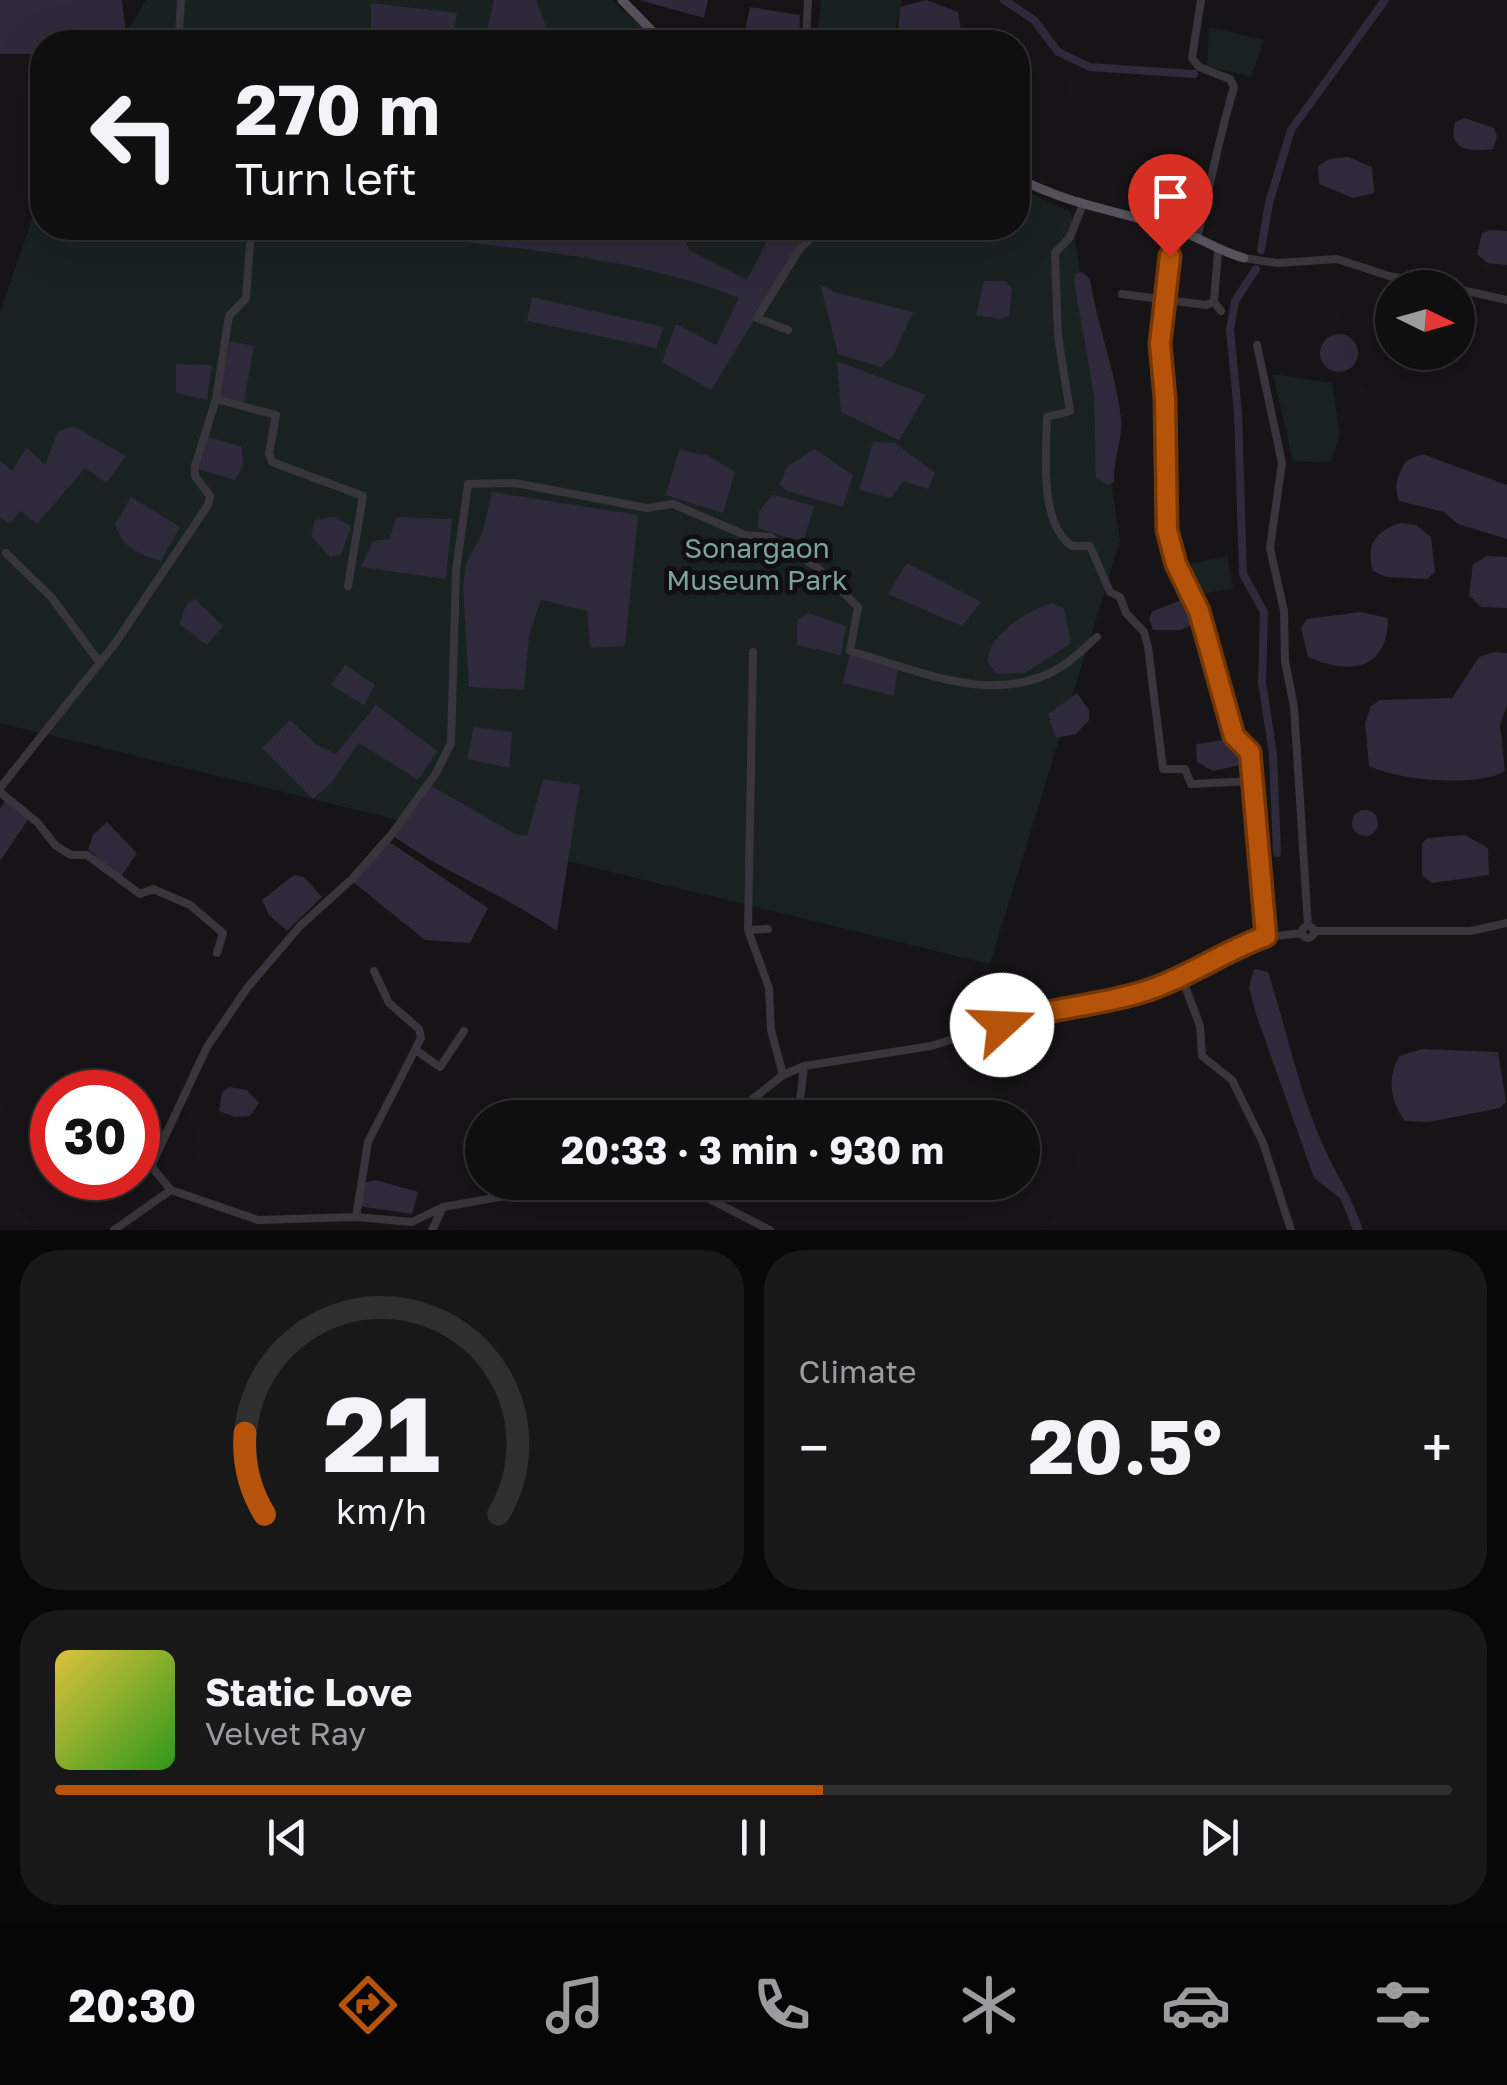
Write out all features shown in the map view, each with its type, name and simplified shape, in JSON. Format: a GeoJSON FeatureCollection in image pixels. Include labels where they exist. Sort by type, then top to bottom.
{"type":"FeatureCollection","features":[{"type":"Feature","properties":{"kind":"main road"},"geometry":{"type":"LineString","coordinates":[[622,0],[650,30]]}},
{"type":"Feature","properties":{"kind":"main road"},"geometry":{"type":"LineString","coordinates":[[1030,183],[1082,207],[1172,228],[1218,251],[1244,258]]}},
{"type":"Feature","properties":{"kind":"street"},"geometry":{"type":"LineString","coordinates":[[179,30],[181,0]]}},
{"type":"Feature","properties":{"kind":"street"},"geometry":{"type":"LineString","coordinates":[[807,30],[808,0]]}},
{"type":"Feature","properties":{"kind":"street"},"geometry":{"type":"LineString","coordinates":[[1197,238],[1219,160],[1220,124],[1234,87],[1230,79],[1199,67],[1192,58],[1201,0]]}},
{"type":"Feature","properties":{"kind":"street"},"geometry":{"type":"LineString","coordinates":[[1082,207],[1070,236],[1055,253],[1058,336],[1070,411],[1048,417],[1046,496],[1061,536],[1072,546],[1090,546],[1110,592],[1120,597],[1126,613],[1144,632],[1163,769],[1185,769],[1191,784],[1254,780]]}},
{"type":"Feature","properties":{"kind":"street"},"geometry":{"type":"LineString","coordinates":[[1172,228],[1160,344],[1167,530],[1176,564],[1199,611],[1234,736],[1250,752],[1266,936]]}},
{"type":"Feature","properties":{"kind":"street"},"geometry":{"type":"LineString","coordinates":[[217,954],[223,932],[190,905],[153,889],[140,894],[87,854],[71,855],[56,846],[37,822],[0,790],[100,663],[208,504],[210,496],[194,474],[216,399],[229,316],[246,298],[250,240]]}},
{"type":"Feature","properties":{"kind":"street"},"geometry":{"type":"LineString","coordinates":[[788,330],[757,318],[809,240]]}},
{"type":"Feature","properties":{"kind":"street"},"geometry":{"type":"LineString","coordinates":[[1218,251],[1214,302],[1221,311]]}},
{"type":"Feature","properties":{"kind":"street"},"geometry":{"type":"LineString","coordinates":[[1244,258],[1277,263],[1337,259],[1375,271]]}},
{"type":"Feature","properties":{"kind":"street"},"geometry":{"type":"LineString","coordinates":[[1475,292],[1507,300]]}},
{"type":"Feature","properties":{"kind":"street"},"geometry":{"type":"LineString","coordinates":[[1122,294],[1206,305],[1214,302]]}},
{"type":"Feature","properties":{"kind":"street"},"geometry":{"type":"LineString","coordinates":[[1256,345],[1282,463],[1270,548],[1284,611],[1285,662],[1294,708],[1308,930]]}},
{"type":"Feature","properties":{"kind":"street"},"geometry":{"type":"LineString","coordinates":[[216,399],[276,415],[269,452],[272,462],[363,496],[348,586]]}},
{"type":"Feature","properties":{"kind":"street"},"geometry":{"type":"LineString","coordinates":[[487,1200],[443,1208],[412,1222],[356,1217],[258,1220],[171,1190],[151,1166],[207,1047],[247,988],[300,926],[352,879],[391,835],[436,774],[450,742],[456,571],[468,484],[515,482],[647,508],[674,504],[746,535],[770,537],[818,568],[858,607],[850,651],[922,672],[986,687],[1023,684],[1061,666],[1097,637]]}},
{"type":"Feature","properties":{"kind":"street"},"geometry":{"type":"LineString","coordinates":[[6,553],[52,598],[100,663]]}},
{"type":"Feature","properties":{"kind":"street"},"geometry":{"type":"LineString","coordinates":[[753,652],[748,930],[769,988],[771,1030],[783,1075]]}},
{"type":"Feature","properties":{"kind":"street"},"geometry":{"type":"LineString","coordinates":[[752,1100],[783,1075],[804,1066],[931,1046],[1048,1008],[1138,994],[1182,978],[1266,936],[1308,930],[1471,931],[1507,923]]}},
{"type":"Feature","properties":{"kind":"street"},"geometry":{"type":"LineString","coordinates":[[748,930],[768,929]]}},
{"type":"Feature","properties":{"kind":"street"},"geometry":{"type":"LineString","coordinates":[[356,1217],[368,1142],[417,1051],[419,1030],[389,1003],[374,971]]}},
{"type":"Feature","properties":{"kind":"street"},"geometry":{"type":"LineString","coordinates":[[1182,978],[1200,1026],[1202,1056],[1232,1080],[1263,1144],[1291,1230]]}},
{"type":"Feature","properties":{"kind":"street"},"geometry":{"type":"LineString","coordinates":[[417,1051],[440,1067],[464,1031]]}},
{"type":"Feature","properties":{"kind":"street"},"geometry":{"type":"LineString","coordinates":[[800,1100],[804,1066]]}},
{"type":"Feature","properties":{"kind":"street"},"geometry":{"type":"LineString","coordinates":[[114,1230],[171,1190]]}},
{"type":"Feature","properties":{"kind":"street"},"geometry":{"type":"LineString","coordinates":[[711,1200],[770,1230]]}},
{"type":"Feature","properties":{"kind":"street"},"geometry":{"type":"LineString","coordinates":[[432,1230],[443,1208]]}},
{"type":"Feature","properties":{"kind":"green space"},"geometry":{"type":"Polygon","coordinates":[[[146,0],[612,0],[645,30],[128,30],[146,0]]]}},
{"type":"Feature","properties":{"kind":"green space"},"geometry":{"type":"Polygon","coordinates":[[[821,0],[902,0],[895,30],[818,30],[821,0]]]}},
{"type":"Feature","properties":{"kind":"green space"},"geometry":{"type":"Polygon","coordinates":[[[1209,27],[1264,40],[1251,77],[1207,66],[1209,27]]]}},
{"type":"Feature","properties":{"kind":"green space","name":"Sonargaon Museum Park"},"geometry":{"type":"Polygon","coordinates":[[[1030,193],[1071,212],[1120,541],[990,964],[0,723],[0,312],[30,226],[30,240],[1030,240],[1030,193]]]}},
{"type":"Feature","properties":{"kind":"green space"},"geometry":{"type":"Polygon","coordinates":[[[1273,374],[1332,383],[1340,435],[1331,462],[1293,461],[1273,374]]]}},
{"type":"Feature","properties":{"kind":"green space"},"geometry":{"type":"Polygon","coordinates":[[[1227,556],[1233,588],[1197,595],[1190,564],[1227,556]]]}},
{"type":"Feature","properties":{"kind":"shaded area"},"geometry":{"type":"Polygon","coordinates":[[[0,0],[122,0],[126,30],[30,30],[30,54],[0,54],[0,0]]]}},
{"type":"Feature","properties":{"kind":"shaded area"},"geometry":{"type":"Polygon","coordinates":[[[494,0],[536,0],[547,30],[487,30],[494,0]]]}},
{"type":"Feature","properties":{"kind":"shaded area"},"geometry":{"type":"Polygon","coordinates":[[[639,0],[708,0],[704,18],[639,0]]]}},
{"type":"Feature","properties":{"kind":"shaded area"},"geometry":{"type":"Polygon","coordinates":[[[926,0],[958,12],[961,30],[898,30],[900,7],[926,0]]]}},
{"type":"Feature","properties":{"kind":"shaded area"},"geometry":{"type":"Polygon","coordinates":[[[371,3],[457,13],[454,30],[371,30],[371,3]]]}},
{"type":"Feature","properties":{"kind":"shaded area"},"geometry":{"type":"Polygon","coordinates":[[[750,7],[800,15],[799,30],[745,30],[750,7]]]}},
{"type":"Feature","properties":{"kind":"shaded area"},"geometry":{"type":"Polygon","coordinates":[[[1465,118],[1494,128],[1497,136],[1493,149],[1469,149],[1458,144],[1453,132],[1455,122],[1465,118]]]}},
{"type":"Feature","properties":{"kind":"shaded area"},"geometry":{"type":"Polygon","coordinates":[[[1348,157],[1372,167],[1374,193],[1353,198],[1319,184],[1318,166],[1329,159],[1348,157]]]}},
{"type":"Feature","properties":{"kind":"shaded area"},"geometry":{"type":"Polygon","coordinates":[[[1507,231],[1507,265],[1487,263],[1477,254],[1482,233],[1507,231]]]}},
{"type":"Feature","properties":{"kind":"shaded area"},"geometry":{"type":"Polygon","coordinates":[[[446,240],[681,240],[689,250],[747,280],[768,240],[804,240],[711,390],[662,362],[676,324],[716,345],[739,298],[621,264],[446,240]]]}},
{"type":"Feature","properties":{"kind":"shaded area"},"geometry":{"type":"Polygon","coordinates":[[[1082,272],[1090,279],[1121,419],[1114,482],[1108,485],[1096,478],[1094,396],[1074,281],[1076,273],[1082,272]]]}},
{"type":"Feature","properties":{"kind":"shaded area"},"geometry":{"type":"Polygon","coordinates":[[[984,281],[1005,281],[1012,288],[1009,316],[1000,319],[976,315],[984,281]]]}},
{"type":"Feature","properties":{"kind":"shaded area"},"geometry":{"type":"Polygon","coordinates":[[[820,284],[834,292],[913,312],[893,356],[881,367],[838,354],[820,284]]]}},
{"type":"Feature","properties":{"kind":"shaded area"},"geometry":{"type":"Polygon","coordinates":[[[532,297],[664,327],[656,348],[527,321],[532,297]]]}},
{"type":"Feature","properties":{"kind":"shaded area"},"geometry":{"type":"Polygon","coordinates":[[[1339,334],[1353,339],[1358,353],[1353,367],[1339,372],[1325,367],[1320,353],[1325,339],[1339,334]]]}},
{"type":"Feature","properties":{"kind":"shaded area"},"geometry":{"type":"Polygon","coordinates":[[[230,341],[254,346],[244,402],[219,398],[230,341]]]}},
{"type":"Feature","properties":{"kind":"shaded area"},"geometry":{"type":"Polygon","coordinates":[[[837,361],[926,395],[899,440],[841,412],[837,361]]]}},
{"type":"Feature","properties":{"kind":"shaded area"},"geometry":{"type":"Polygon","coordinates":[[[176,364],[212,365],[207,400],[176,393],[176,364]]]}},
{"type":"Feature","properties":{"kind":"shaded area"},"geometry":{"type":"Polygon","coordinates":[[[73,426],[126,456],[106,483],[85,468],[37,524],[21,511],[10,524],[0,517],[0,460],[12,471],[26,447],[45,465],[58,431],[73,426]]]}},
{"type":"Feature","properties":{"kind":"shaded area"},"geometry":{"type":"Polygon","coordinates":[[[208,437],[242,447],[243,466],[235,480],[198,469],[208,437]]]}},
{"type":"Feature","properties":{"kind":"shaded area"},"geometry":{"type":"Polygon","coordinates":[[[873,442],[895,443],[935,473],[928,489],[903,481],[891,498],[859,490],[873,442]]]}},
{"type":"Feature","properties":{"kind":"shaded area"},"geometry":{"type":"Polygon","coordinates":[[[815,449],[853,475],[843,507],[787,491],[779,484],[788,466],[815,449]]]}},
{"type":"Feature","properties":{"kind":"shaded area"},"geometry":{"type":"Polygon","coordinates":[[[679,450],[707,455],[735,472],[723,513],[666,495],[679,450]]]}},
{"type":"Feature","properties":{"kind":"shaded area"},"geometry":{"type":"Polygon","coordinates":[[[1422,454],[1507,485],[1507,539],[1458,524],[1444,512],[1399,501],[1396,485],[1401,471],[1406,461],[1422,454]]]}},
{"type":"Feature","properties":{"kind":"shaded area"},"geometry":{"type":"Polygon","coordinates":[[[492,492],[638,515],[625,646],[590,648],[587,611],[541,600],[529,635],[524,690],[469,687],[463,587],[466,564],[483,531],[492,492]]]}},
{"type":"Feature","properties":{"kind":"shaded area"},"geometry":{"type":"Polygon","coordinates":[[[773,495],[814,506],[803,542],[758,528],[759,511],[773,495]]]}},
{"type":"Feature","properties":{"kind":"shaded area"},"geometry":{"type":"Polygon","coordinates":[[[131,497],[180,527],[161,561],[132,549],[118,532],[115,524],[131,497]]]}},
{"type":"Feature","properties":{"kind":"shaded area"},"geometry":{"type":"Polygon","coordinates":[[[333,517],[351,526],[341,555],[330,557],[311,536],[315,520],[333,517]]]}},
{"type":"Feature","properties":{"kind":"shaded area"},"geometry":{"type":"Polygon","coordinates":[[[396,517],[452,519],[446,579],[361,567],[373,541],[390,539],[396,517]]]}},
{"type":"Feature","properties":{"kind":"shaded area"},"geometry":{"type":"Polygon","coordinates":[[[1400,523],[1416,525],[1431,537],[1435,572],[1427,579],[1386,577],[1373,571],[1370,554],[1374,540],[1400,523]]]}},
{"type":"Feature","properties":{"kind":"shaded area"},"geometry":{"type":"Polygon","coordinates":[[[1487,556],[1507,557],[1507,608],[1481,607],[1469,595],[1473,564],[1487,556]]]}},
{"type":"Feature","properties":{"kind":"shaded area"},"geometry":{"type":"Polygon","coordinates":[[[907,563],[981,602],[962,626],[888,594],[907,563]]]}},
{"type":"Feature","properties":{"kind":"shaded area"},"geometry":{"type":"Polygon","coordinates":[[[195,599],[223,626],[207,645],[179,624],[186,605],[195,599]]]}},
{"type":"Feature","properties":{"kind":"shaded area"},"geometry":{"type":"Polygon","coordinates":[[[1187,601],[1193,609],[1191,625],[1181,630],[1153,630],[1149,618],[1153,611],[1187,601]]]}},
{"type":"Feature","properties":{"kind":"shaded area"},"geometry":{"type":"Polygon","coordinates":[[[1052,603],[1064,608],[1071,643],[1025,673],[997,674],[988,662],[994,643],[1022,617],[1052,603]]]}},
{"type":"Feature","properties":{"kind":"shaded area"},"geometry":{"type":"Polygon","coordinates":[[[1360,612],[1388,618],[1386,636],[1373,658],[1351,667],[1308,657],[1301,628],[1307,619],[1360,612]]]}},
{"type":"Feature","properties":{"kind":"shaded area"},"geometry":{"type":"Polygon","coordinates":[[[809,613],[846,626],[841,655],[797,645],[797,620],[809,613]]]}},
{"type":"Feature","properties":{"kind":"shaded area"},"geometry":{"type":"Polygon","coordinates":[[[850,653],[898,666],[894,696],[843,683],[850,653]]]}},
{"type":"Feature","properties":{"kind":"shaded area"},"geometry":{"type":"Polygon","coordinates":[[[1507,653],[1507,705],[1500,725],[1505,771],[1457,781],[1398,775],[1369,766],[1365,723],[1371,706],[1380,700],[1452,698],[1479,657],[1507,653]]]}},
{"type":"Feature","properties":{"kind":"shaded area"},"geometry":{"type":"Polygon","coordinates":[[[345,665],[375,685],[364,705],[331,685],[345,665]]]}},
{"type":"Feature","properties":{"kind":"shaded area"},"geometry":{"type":"Polygon","coordinates":[[[1077,693],[1089,710],[1089,720],[1076,734],[1056,738],[1048,714],[1077,693]]]}},
{"type":"Feature","properties":{"kind":"shaded area"},"geometry":{"type":"Polygon","coordinates":[[[376,705],[437,751],[418,780],[359,743],[330,784],[313,799],[262,748],[290,720],[317,745],[336,754],[376,705]]]}},
{"type":"Feature","properties":{"kind":"shaded area"},"geometry":{"type":"Polygon","coordinates":[[[474,727],[512,732],[509,768],[467,759],[474,727]]]}},
{"type":"Feature","properties":{"kind":"shaded area"},"geometry":{"type":"Polygon","coordinates":[[[1231,739],[1244,751],[1241,765],[1213,771],[1197,762],[1196,744],[1231,739]]]}},
{"type":"Feature","properties":{"kind":"shaded area"},"geometry":{"type":"Polygon","coordinates":[[[543,779],[580,785],[557,931],[392,835],[430,785],[515,834],[527,836],[543,779]]]}},
{"type":"Feature","properties":{"kind":"shaded area"},"geometry":{"type":"Polygon","coordinates":[[[6,799],[30,817],[0,861],[0,809],[6,799]]]}},
{"type":"Feature","properties":{"kind":"shaded area"},"geometry":{"type":"Polygon","coordinates":[[[1365,810],[1374,814],[1378,823],[1374,832],[1365,836],[1356,832],[1352,823],[1356,814],[1365,810]]]}},
{"type":"Feature","properties":{"kind":"shaded area"},"geometry":{"type":"Polygon","coordinates":[[[107,822],[137,853],[120,878],[88,849],[93,835],[107,822]]]}},
{"type":"Feature","properties":{"kind":"shaded area"},"geometry":{"type":"Polygon","coordinates":[[[1465,835],[1488,848],[1489,875],[1432,883],[1422,875],[1422,843],[1428,838],[1465,835]]]}},
{"type":"Feature","properties":{"kind":"shaded area"},"geometry":{"type":"Polygon","coordinates":[[[388,841],[488,908],[470,943],[425,940],[353,882],[388,841]]]}},
{"type":"Feature","properties":{"kind":"shaded area"},"geometry":{"type":"Polygon","coordinates":[[[294,875],[304,877],[322,897],[287,931],[269,915],[262,900],[294,875]]]}},
{"type":"Feature","properties":{"kind":"shaded area"},"geometry":{"type":"Polygon","coordinates":[[[1254,969],[1268,972],[1314,1124],[1363,1230],[1353,1230],[1340,1198],[1314,1178],[1255,1011],[1249,987],[1254,969]]]}},
{"type":"Feature","properties":{"kind":"shaded area"},"geometry":{"type":"Polygon","coordinates":[[[1422,1049],[1498,1052],[1506,1102],[1500,1108],[1429,1122],[1405,1121],[1393,1097],[1393,1073],[1399,1056],[1422,1049]]]}},
{"type":"Feature","properties":{"kind":"shaded area"},"geometry":{"type":"Polygon","coordinates":[[[230,1087],[247,1090],[259,1103],[250,1116],[235,1117],[219,1111],[222,1092],[230,1087]]]}},
{"type":"Feature","properties":{"kind":"shaded area"},"geometry":{"type":"Polygon","coordinates":[[[376,1180],[418,1192],[412,1214],[358,1206],[360,1184],[376,1180]]]}},
{"type":"Feature","properties":{"kind":"waterway"},"geometry":{"type":"LineString","coordinates":[[1004,0],[1034,20],[1058,52],[1090,67],[1194,74]]}},
{"type":"Feature","properties":{"kind":"waterway"},"geometry":{"type":"LineString","coordinates":[[1261,250],[1269,203],[1291,130],[1385,0]]}},
{"type":"Feature","properties":{"kind":"waterway"},"geometry":{"type":"LineString","coordinates":[[1256,269],[1235,301],[1230,330],[1238,412],[1243,574],[1264,612],[1262,682],[1273,754],[1277,853]]}},
{"type":"Feature","properties":{"kind":"route"},"geometry":{"type":"LineString","coordinates":[[1002,1025],[1048,1008],[1138,994],[1182,978],[1266,936],[1250,752],[1234,736],[1199,611],[1176,564],[1165,519],[1165,398],[1160,344],[1170,256]]}}]}
